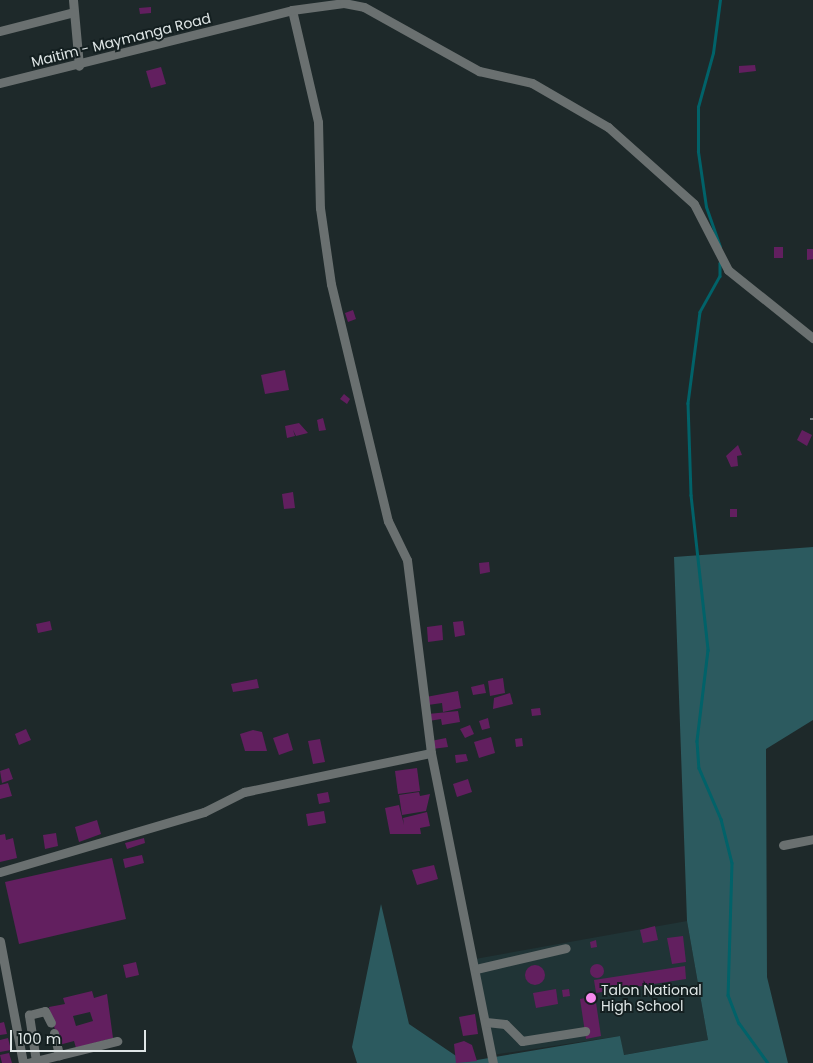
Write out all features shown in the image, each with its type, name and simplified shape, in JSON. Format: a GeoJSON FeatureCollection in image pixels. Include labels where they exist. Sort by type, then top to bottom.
{"type":"FeatureCollection","features":[{"type":"Feature","properties":{"kind":"street"},"geometry":{"type":"LineString","coordinates":[[73,0],[79,66]]}},
{"type":"Feature","properties":{"kind":"street","name":"Maitim - Maymanga Road"},"geometry":{"type":"LineString","coordinates":[[0,83],[79,66],[292,10],[344,3],[364,7],[479,71],[550,92],[643,154],[694,204],[725,263],[813,338]]}},
{"type":"Feature","properties":{"kind":"street"},"geometry":{"type":"LineString","coordinates":[[292,10],[318,122],[320,208],[331,284],[388,521],[406,560],[431,752],[476,969],[493,1063]]}},
{"type":"Feature","properties":{"kind":"street"},"geometry":{"type":"LineString","coordinates":[[0,31],[74,12]]}},
{"type":"Feature","properties":{"kind":"street"},"geometry":{"type":"LineString","coordinates":[[0,872],[204,812],[244,792],[431,752]]}},
{"type":"Feature","properties":{"kind":"street"},"geometry":{"type":"LineString","coordinates":[[783,845],[813,840]]}},
{"type":"Feature","properties":{"kind":"street"},"geometry":{"type":"LineString","coordinates":[[0,941],[1,958],[23,1063]]}},
{"type":"Feature","properties":{"kind":"street"},"geometry":{"type":"LineString","coordinates":[[476,969],[566,948]]}},
{"type":"Feature","properties":{"kind":"street"},"geometry":{"type":"LineString","coordinates":[[51,1023],[46,1011],[29,1016],[32,1062],[117,1042]]}},
{"type":"Feature","properties":{"kind":"street"},"geometry":{"type":"LineString","coordinates":[[486,1022],[505,1024],[522,1041],[585,1032]]}},
{"type":"Feature","properties":{"kind":"street"},"geometry":{"type":"LineString","coordinates":[[54,1033],[59,1055]]}},
{"type":"Feature","properties":{"kind":"shaded area"},"geometry":{"type":"Polygon","coordinates":[[[813,547],[813,720],[766,749],[767,977],[788,1063],[357,1063],[352,1047],[381,904],[409,1024],[465,1062],[620,1036],[624,1055],[708,1040],[687,921],[674,557],[813,547]]]}},
{"type":"Feature","properties":{"kind":"shaded area","name":"Talon National High School"},"geometry":{"type":"Polygon","coordinates":[[[687,921],[708,1040],[623,1055],[620,1036],[492,1055],[475,959],[687,921]]]}},
{"type":"Feature","properties":{"kind":"building"},"geometry":{"type":"Polygon","coordinates":[[[151,7],[151,13],[140,14],[139,8],[151,7]]]}},
{"type":"Feature","properties":{"kind":"building"},"geometry":{"type":"Polygon","coordinates":[[[755,65],[756,71],[739,73],[739,66],[755,65]]]}},
{"type":"Feature","properties":{"kind":"building"},"geometry":{"type":"Polygon","coordinates":[[[161,67],[166,84],[151,88],[146,71],[161,67]]]}},
{"type":"Feature","properties":{"kind":"building"},"geometry":{"type":"Polygon","coordinates":[[[774,247],[783,247],[783,258],[774,258],[774,247]]]}},
{"type":"Feature","properties":{"kind":"building"},"geometry":{"type":"Polygon","coordinates":[[[807,249],[813,249],[813,259],[807,260],[807,249]]]}},
{"type":"Feature","properties":{"kind":"building"},"geometry":{"type":"Polygon","coordinates":[[[353,310],[356,319],[348,322],[345,313],[353,310]]]}},
{"type":"Feature","properties":{"kind":"building"},"geometry":{"type":"Polygon","coordinates":[[[285,370],[289,390],[265,394],[261,375],[285,370]]]}},
{"type":"Feature","properties":{"kind":"building"},"geometry":{"type":"Polygon","coordinates":[[[344,394],[350,399],[347,404],[340,399],[344,394]]]}},
{"type":"Feature","properties":{"kind":"building"},"geometry":{"type":"Polygon","coordinates":[[[323,418],[326,430],[319,431],[317,420],[323,418]]]}},
{"type":"Feature","properties":{"kind":"building"},"geometry":{"type":"Polygon","coordinates":[[[299,423],[308,433],[296,436],[293,430],[295,436],[287,438],[285,426],[299,423]]]}},
{"type":"Feature","properties":{"kind":"building"},"geometry":{"type":"Polygon","coordinates":[[[802,430],[812,435],[807,446],[797,440],[802,430]]]}},
{"type":"Feature","properties":{"kind":"building"},"geometry":{"type":"Polygon","coordinates":[[[738,445],[742,455],[737,456],[738,466],[731,467],[726,456],[738,445]]]}},
{"type":"Feature","properties":{"kind":"building"},"geometry":{"type":"Polygon","coordinates":[[[293,492],[295,508],[284,509],[282,494],[293,492]]]}},
{"type":"Feature","properties":{"kind":"building"},"geometry":{"type":"Polygon","coordinates":[[[730,509],[737,509],[737,517],[730,517],[730,509]]]}},
{"type":"Feature","properties":{"kind":"building"},"geometry":{"type":"Polygon","coordinates":[[[489,562],[490,572],[480,574],[479,563],[489,562]]]}},
{"type":"Feature","properties":{"kind":"building"},"geometry":{"type":"Polygon","coordinates":[[[50,621],[52,630],[38,633],[36,624],[50,621]]]}},
{"type":"Feature","properties":{"kind":"building"},"geometry":{"type":"Polygon","coordinates":[[[463,621],[465,635],[455,637],[453,622],[463,621]]]}},
{"type":"Feature","properties":{"kind":"building"},"geometry":{"type":"Polygon","coordinates":[[[442,625],[443,640],[428,642],[427,627],[442,625]]]}},
{"type":"Feature","properties":{"kind":"building"},"geometry":{"type":"Polygon","coordinates":[[[503,678],[505,693],[490,696],[488,681],[503,678]]]}},
{"type":"Feature","properties":{"kind":"building"},"geometry":{"type":"Polygon","coordinates":[[[257,679],[259,688],[233,692],[231,684],[257,679]]]}},
{"type":"Feature","properties":{"kind":"building"},"geometry":{"type":"Polygon","coordinates":[[[484,684],[486,693],[473,695],[471,687],[484,684]]]}},
{"type":"Feature","properties":{"kind":"building"},"geometry":{"type":"Polygon","coordinates":[[[458,691],[461,708],[443,712],[442,703],[428,705],[426,697],[458,691]]]}},
{"type":"Feature","properties":{"kind":"building"},"geometry":{"type":"Polygon","coordinates":[[[510,693],[513,704],[493,709],[494,698],[510,693]]]}},
{"type":"Feature","properties":{"kind":"building"},"geometry":{"type":"Polygon","coordinates":[[[540,708],[541,715],[532,716],[531,709],[540,708]]]}},
{"type":"Feature","properties":{"kind":"building"},"geometry":{"type":"Polygon","coordinates":[[[458,711],[460,722],[442,725],[441,719],[429,721],[428,714],[458,711]]]}},
{"type":"Feature","properties":{"kind":"building"},"geometry":{"type":"Polygon","coordinates":[[[488,718],[490,728],[482,730],[479,721],[488,718]]]}},
{"type":"Feature","properties":{"kind":"building"},"geometry":{"type":"Polygon","coordinates":[[[470,725],[474,734],[465,738],[460,729],[470,725]]]}},
{"type":"Feature","properties":{"kind":"building"},"geometry":{"type":"Polygon","coordinates":[[[26,729],[31,740],[19,745],[15,734],[26,729]]]}},
{"type":"Feature","properties":{"kind":"building"},"geometry":{"type":"Polygon","coordinates":[[[253,730],[262,732],[267,751],[245,751],[240,734],[253,730]]]}},
{"type":"Feature","properties":{"kind":"building"},"geometry":{"type":"Polygon","coordinates":[[[288,733],[293,750],[279,755],[273,738],[288,733]]]}},
{"type":"Feature","properties":{"kind":"building"},"geometry":{"type":"Polygon","coordinates":[[[491,737],[495,753],[479,758],[474,742],[491,737]]]}},
{"type":"Feature","properties":{"kind":"building"},"geometry":{"type":"Polygon","coordinates":[[[446,738],[448,747],[432,749],[431,741],[446,738]]]}},
{"type":"Feature","properties":{"kind":"building"},"geometry":{"type":"Polygon","coordinates":[[[522,738],[523,746],[516,747],[515,739],[522,738]]]}},
{"type":"Feature","properties":{"kind":"building"},"geometry":{"type":"Polygon","coordinates":[[[320,739],[325,762],[313,764],[308,741],[320,739]]]}},
{"type":"Feature","properties":{"kind":"building"},"geometry":{"type":"Polygon","coordinates":[[[466,754],[468,761],[456,763],[455,755],[466,754]]]}},
{"type":"Feature","properties":{"kind":"building"},"geometry":{"type":"Polygon","coordinates":[[[9,768],[13,779],[2,783],[0,771],[9,768]]]}},
{"type":"Feature","properties":{"kind":"building"},"geometry":{"type":"Polygon","coordinates":[[[417,768],[420,791],[398,794],[395,771],[417,768]]]}},
{"type":"Feature","properties":{"kind":"building"},"geometry":{"type":"Polygon","coordinates":[[[468,779],[472,792],[457,797],[453,784],[468,779]]]}},
{"type":"Feature","properties":{"kind":"building"},"geometry":{"type":"Polygon","coordinates":[[[8,783],[12,796],[0,799],[0,785],[8,783]]]}},
{"type":"Feature","properties":{"kind":"building"},"geometry":{"type":"Polygon","coordinates":[[[328,792],[330,802],[319,804],[317,794],[328,792]]]}},
{"type":"Feature","properties":{"kind":"building"},"geometry":{"type":"Polygon","coordinates":[[[419,792],[420,796],[430,794],[426,811],[402,815],[399,795],[419,792]]]}},
{"type":"Feature","properties":{"kind":"building"},"geometry":{"type":"Polygon","coordinates":[[[399,805],[404,825],[403,818],[427,812],[430,826],[420,828],[421,834],[390,834],[385,808],[399,805]]]}},
{"type":"Feature","properties":{"kind":"building"},"geometry":{"type":"Polygon","coordinates":[[[324,811],[326,823],[308,826],[306,814],[324,811]]]}},
{"type":"Feature","properties":{"kind":"building"},"geometry":{"type":"Polygon","coordinates":[[[97,820],[101,834],[79,842],[75,827],[97,820]]]}},
{"type":"Feature","properties":{"kind":"building"},"geometry":{"type":"Polygon","coordinates":[[[56,833],[58,846],[45,849],[43,835],[56,833]]]}},
{"type":"Feature","properties":{"kind":"building"},"geometry":{"type":"Polygon","coordinates":[[[5,834],[6,840],[13,838],[17,858],[0,862],[0,835],[5,834]]]}},
{"type":"Feature","properties":{"kind":"building"},"geometry":{"type":"Polygon","coordinates":[[[144,838],[145,843],[127,849],[125,843],[144,838]]]}},
{"type":"Feature","properties":{"kind":"building"},"geometry":{"type":"Polygon","coordinates":[[[142,855],[144,863],[125,868],[123,859],[142,855]]]}},
{"type":"Feature","properties":{"kind":"building"},"geometry":{"type":"Polygon","coordinates":[[[112,858],[126,919],[19,944],[5,882],[112,858]]]}},
{"type":"Feature","properties":{"kind":"building"},"geometry":{"type":"Polygon","coordinates":[[[434,865],[438,879],[417,885],[412,870],[434,865]]]}},
{"type":"Feature","properties":{"kind":"building"},"geometry":{"type":"Polygon","coordinates":[[[655,926],[658,940],[643,943],[640,930],[655,926]]]}},
{"type":"Feature","properties":{"kind":"building"},"geometry":{"type":"Polygon","coordinates":[[[683,936],[686,962],[672,964],[667,938],[683,936]]]}},
{"type":"Feature","properties":{"kind":"building"},"geometry":{"type":"Polygon","coordinates":[[[596,940],[597,947],[591,948],[590,942],[596,940]]]}},
{"type":"Feature","properties":{"kind":"building"},"geometry":{"type":"Polygon","coordinates":[[[136,962],[139,975],[126,978],[123,965],[136,962]]]}},
{"type":"Feature","properties":{"kind":"building"},"geometry":{"type":"Polygon","coordinates":[[[594,964],[600,964],[604,971],[600,978],[594,978],[590,974],[590,968],[594,964]]]}},
{"type":"Feature","properties":{"kind":"building"},"geometry":{"type":"Polygon","coordinates":[[[535,965],[542,968],[545,975],[542,982],[535,985],[528,982],[525,975],[528,968],[535,965]]]}},
{"type":"Feature","properties":{"kind":"building"},"geometry":{"type":"Polygon","coordinates":[[[685,966],[686,979],[596,993],[594,980],[685,966]]]}},
{"type":"Feature","properties":{"kind":"building"},"geometry":{"type":"Polygon","coordinates":[[[556,989],[558,1004],[536,1008],[533,993],[556,989]]]}},
{"type":"Feature","properties":{"kind":"building"},"geometry":{"type":"Polygon","coordinates":[[[569,989],[570,996],[563,997],[562,990],[569,989]]]}},
{"type":"Feature","properties":{"kind":"building"},"geometry":{"type":"Polygon","coordinates":[[[92,991],[94,998],[107,994],[113,1038],[76,1048],[74,1041],[59,1045],[49,1007],[65,1004],[63,998],[92,991]],[[90,1012],[73,1016],[76,1026],[93,1021],[90,1012]]]}},
{"type":"Feature","properties":{"kind":"building"},"geometry":{"type":"Polygon","coordinates":[[[595,996],[601,1036],[586,1039],[580,999],[595,996]]]}},
{"type":"Feature","properties":{"kind":"building"},"geometry":{"type":"Polygon","coordinates":[[[475,1014],[478,1034],[463,1036],[459,1017],[475,1014]]]}},
{"type":"Feature","properties":{"kind":"building"},"geometry":{"type":"Polygon","coordinates":[[[4,1022],[7,1034],[0,1035],[0,1023],[4,1022]]]}},
{"type":"Feature","properties":{"kind":"building"},"geometry":{"type":"Polygon","coordinates":[[[8,1038],[11,1050],[0,1052],[0,1040],[8,1038]]]}},
{"type":"Feature","properties":{"kind":"building"},"geometry":{"type":"Polygon","coordinates":[[[464,1041],[472,1045],[477,1061],[456,1063],[454,1044],[464,1041]]]}},
{"type":"Feature","properties":{"kind":"building"},"geometry":{"type":"Polygon","coordinates":[[[9,1053],[12,1063],[2,1063],[0,1055],[9,1053]]]}},
{"type":"Feature","properties":{"kind":"waterway"},"geometry":{"type":"LineString","coordinates":[[720,0],[713,53],[698,107],[698,152],[706,207],[720,247]]}},
{"type":"Feature","properties":{"kind":"waterway"},"geometry":{"type":"LineString","coordinates":[[720,263],[720,276],[700,312],[688,403],[691,495],[708,650],[697,741],[699,768],[721,819],[732,863],[728,995],[739,1023],[768,1063]]}},
{"type":"Feature","properties":{"kind":"place","name":"Talon National High School"},"geometry":{"type":"Point","coordinates":[591,998]}}]}
